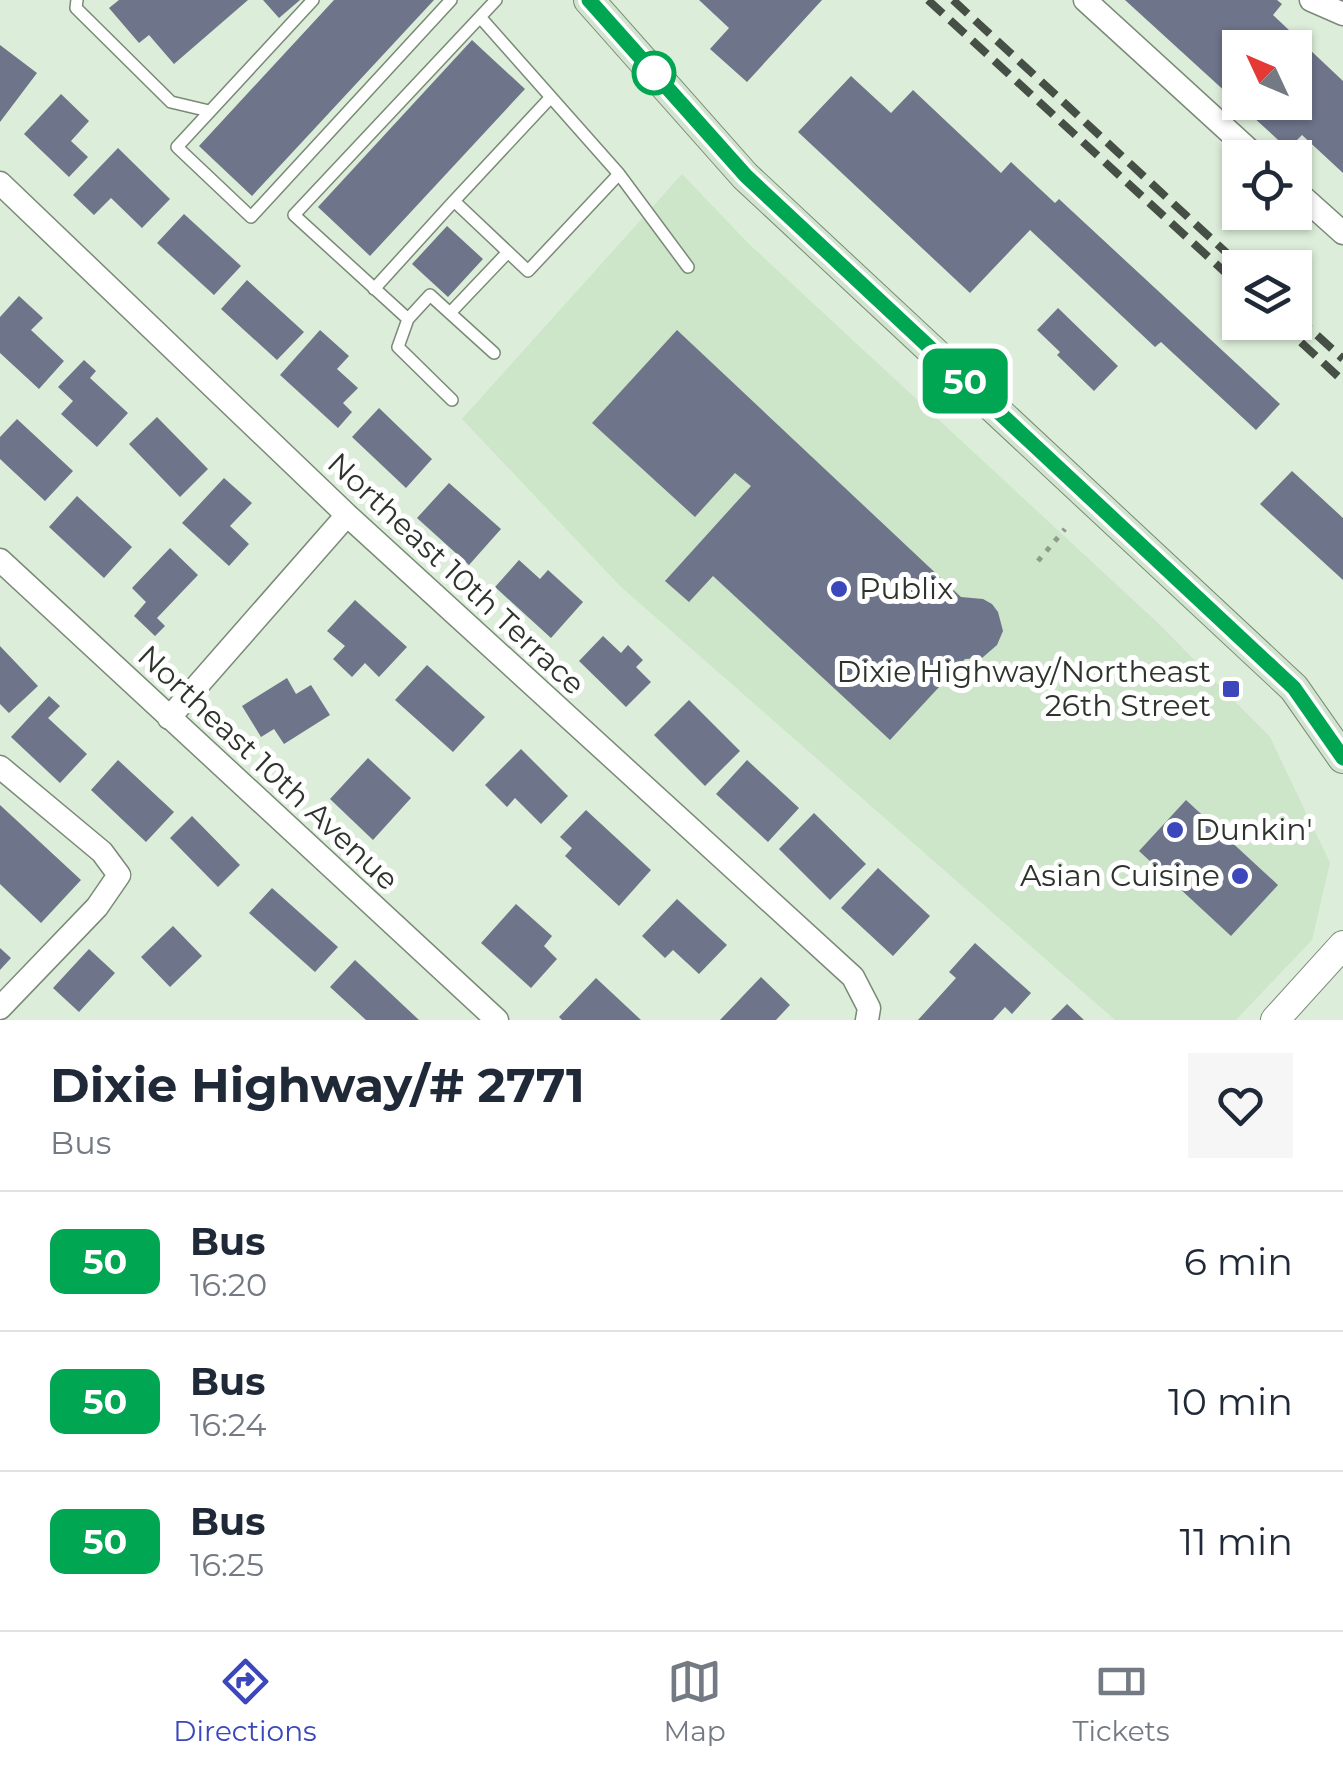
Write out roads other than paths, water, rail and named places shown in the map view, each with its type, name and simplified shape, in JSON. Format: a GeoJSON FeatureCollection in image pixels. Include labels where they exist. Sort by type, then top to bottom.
{"type":"FeatureCollection","features":[{"type":"Feature","properties":{"kind":"main road"},"geometry":{"type":"LineString","coordinates":[[589,0],[746,176],[1294,688],[1343,758]]}},
{"type":"Feature","properties":{"kind":"street"},"geometry":{"type":"LineString","coordinates":[[1085,0],[1238,140]]}},
{"type":"Feature","properties":{"kind":"street"},"geometry":{"type":"LineString","coordinates":[[1311,0],[1343,14]]}},
{"type":"Feature","properties":{"kind":"street","name":"Northeast 10th Terrace"},"geometry":{"type":"LineString","coordinates":[[0,183],[347,516],[852,977],[868,1014]]}},
{"type":"Feature","properties":{"kind":"street"},"geometry":{"type":"LineString","coordinates":[[1312,205],[1343,233]]}},
{"type":"Feature","properties":{"kind":"street"},"geometry":{"type":"LineString","coordinates":[[169,718],[347,516]]}},
{"type":"Feature","properties":{"kind":"street","name":"Northeast 10th Avenue"},"geometry":{"type":"LineString","coordinates":[[0,560],[496,1020]]}},
{"type":"Feature","properties":{"kind":"street"},"geometry":{"type":"LineString","coordinates":[[0,767],[102,852],[119,875],[98,907],[0,1008]]}},
{"type":"Feature","properties":{"kind":"street"},"geometry":{"type":"LineString","coordinates":[[1274,1020],[1343,945]]}},
{"type":"Feature","properties":{"kind":"lane"},"geometry":{"type":"LineString","coordinates":[[77,0],[76,8],[172,102],[208,111]]}},
{"type":"Feature","properties":{"kind":"lane"},"geometry":{"type":"LineString","coordinates":[[313,0],[178,146],[251,216],[451,0]]}},
{"type":"Feature","properties":{"kind":"lane"},"geometry":{"type":"LineString","coordinates":[[408,319],[294,215],[496,0]]}},
{"type":"Feature","properties":{"kind":"lane"},"geometry":{"type":"LineString","coordinates":[[480,17],[619,174],[688,267]]}},
{"type":"Feature","properties":{"kind":"lane"},"geometry":{"type":"LineString","coordinates":[[374,289],[552,97]]}},
{"type":"Feature","properties":{"kind":"lane"},"geometry":{"type":"LineString","coordinates":[[454,202],[528,272],[619,174]]}},
{"type":"Feature","properties":{"kind":"lane"},"geometry":{"type":"LineString","coordinates":[[450,314],[508,252]]}},
{"type":"Feature","properties":{"kind":"lane"},"geometry":{"type":"LineString","coordinates":[[452,400],[398,346],[408,319],[430,295],[494,353]]}},
{"type":"Feature","properties":{"kind":"railway"},"geometry":{"type":"LineString","coordinates":[[928,0],[1222,270]]}},
{"type":"Feature","properties":{"kind":"railway"},"geometry":{"type":"LineString","coordinates":[[953,0],[1224,250]]}},
{"type":"Feature","properties":{"kind":"railway"},"geometry":{"type":"LineString","coordinates":[[1312,331],[1343,359]]}},
{"type":"Feature","properties":{"kind":"railway"},"geometry":{"type":"LineString","coordinates":[[1299,340],[1343,381]]}},
{"type":"Feature","properties":{"kind":"place","name":"Publix"},"geometry":{"type":"Point","coordinates":[839,589]}},
{"type":"Feature","properties":{"kind":"place","name":"Dixie Highway/Northeast 26th Street"},"geometry":{"type":"Point","coordinates":[1231,689]}},
{"type":"Feature","properties":{"kind":"place","name":"Dunkin'"},"geometry":{"type":"Point","coordinates":[1175,830]}},
{"type":"Feature","properties":{"kind":"place","name":"Asian Cuisine"},"geometry":{"type":"Point","coordinates":[1240,876]}}]}
